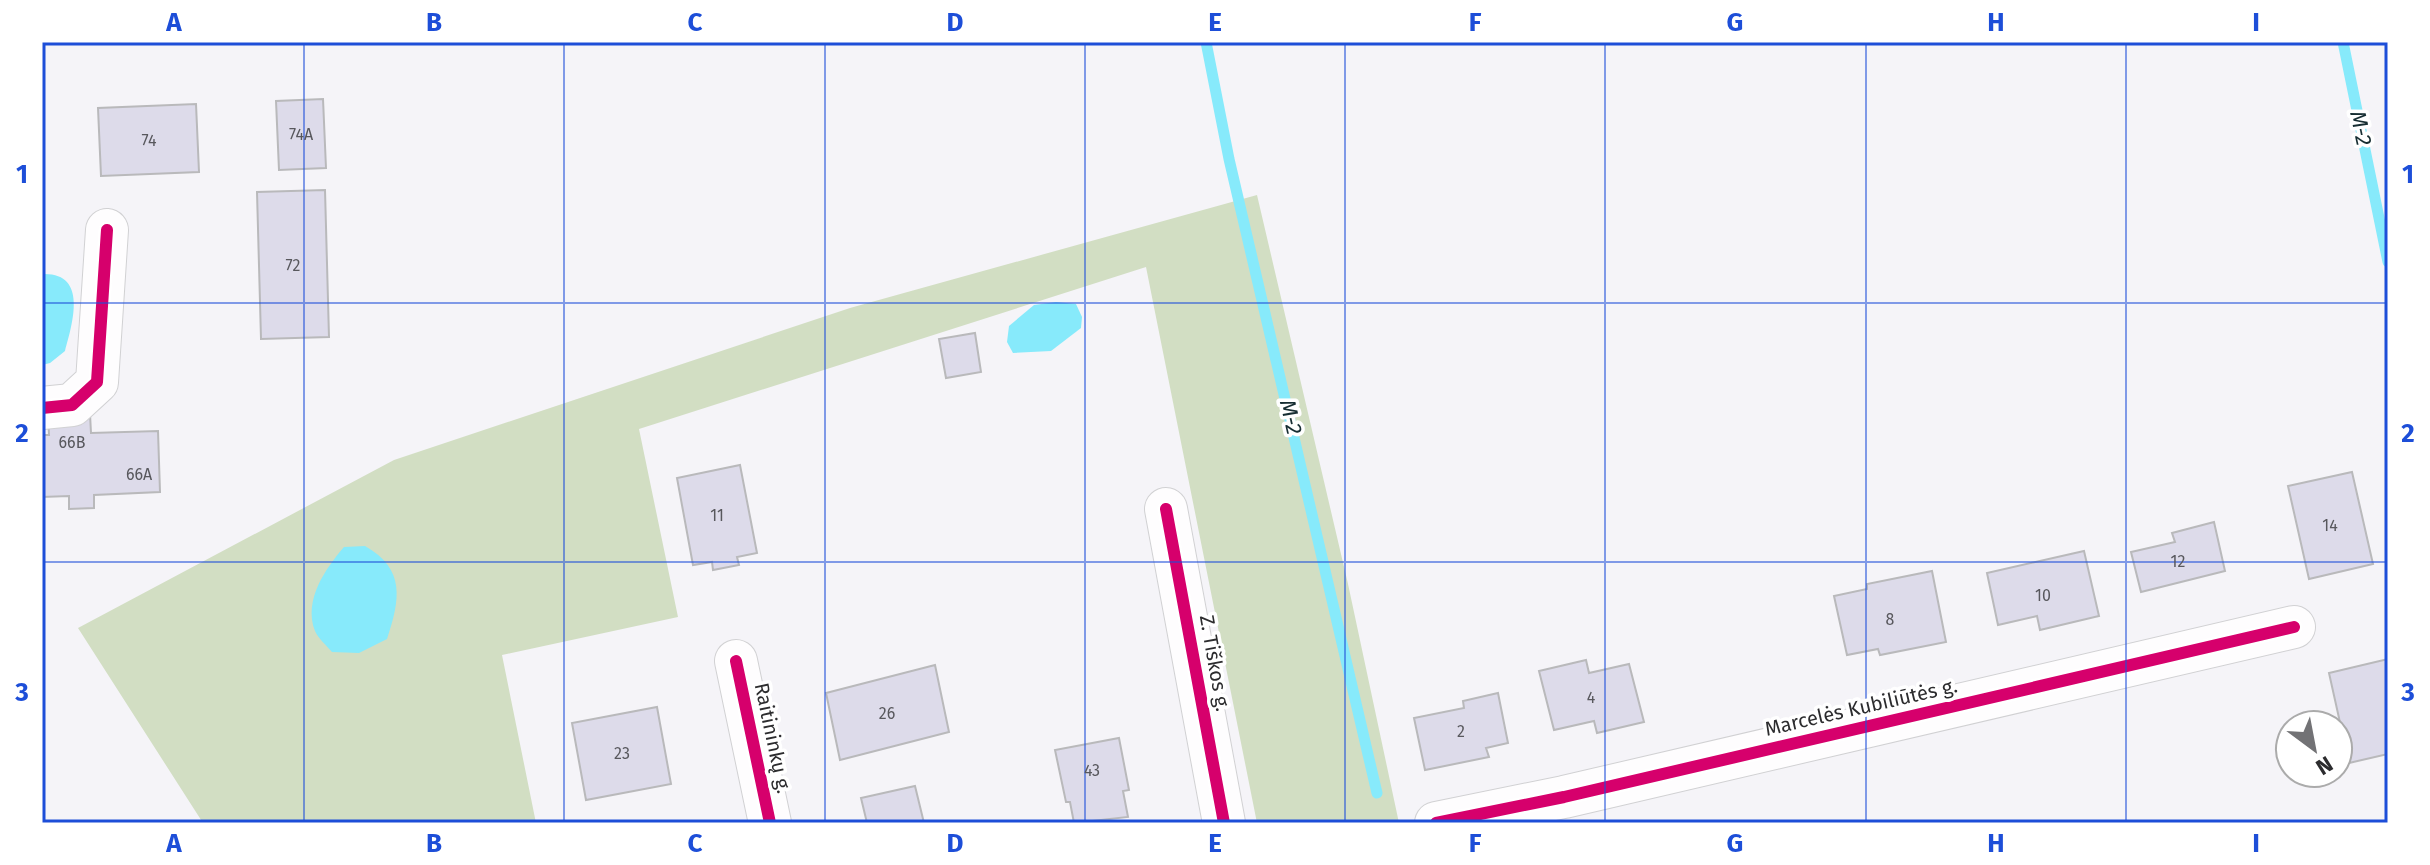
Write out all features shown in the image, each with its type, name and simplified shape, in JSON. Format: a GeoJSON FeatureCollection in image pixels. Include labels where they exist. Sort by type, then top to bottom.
{"type":"FeatureCollection","features":[{"type":"Feature","properties":{"kind":"street"},"geometry":{"type":"LineString","coordinates":[[42,408],[72,405],[97,382],[107,230]]}},
{"type":"Feature","properties":{"kind":"street","name":"Z. Tiškos g."},"geometry":{"type":"LineString","coordinates":[[1166,509],[1224,823]]}},
{"type":"Feature","properties":{"kind":"street","name":"Marcelės Kubiliūtės g."},"geometry":{"type":"LineString","coordinates":[[1436,823],[1567,810],[2294,627]]}},
{"type":"Feature","properties":{"kind":"street","name":"Raitininkų g."},"geometry":{"type":"LineString","coordinates":[[736,661],[770,823]]}},
{"type":"Feature","properties":{"kind":"green space"},"geometry":{"type":"Polygon","coordinates":[[[1257,195],[1348,584],[1399,823],[1257,823],[1146,267],[639,429],[678,617],[502,655],[536,823],[203,823],[78,628],[394,460],[850,308],[1257,195]]]}},
{"type":"Feature","properties":{"kind":"water"},"geometry":{"type":"Polygon","coordinates":[[[42,274],[66,281],[74,301],[65,351],[50,363],[42,365],[42,274]]]}},
{"type":"Feature","properties":{"kind":"water"},"geometry":{"type":"Polygon","coordinates":[[[1056,302],[1076,304],[1082,317],[1081,328],[1051,351],[1013,353],[1007,342],[1009,326],[1034,305],[1056,302]]]}},
{"type":"Feature","properties":{"kind":"water"},"geometry":{"type":"Polygon","coordinates":[[[365,546],[388,565],[396,586],[395,611],[387,639],[359,653],[332,652],[315,631],[312,619],[314,596],[330,565],[344,547],[365,546]]]}},
{"type":"Feature","properties":{"kind":"building"},"geometry":{"type":"Polygon","coordinates":[[[323,99],[326,168],[279,170],[276,101],[323,99]]]}},
{"type":"Feature","properties":{"kind":"building"},"geometry":{"type":"Polygon","coordinates":[[[196,104],[199,172],[101,176],[98,108],[196,104]]]}},
{"type":"Feature","properties":{"kind":"building"},"geometry":{"type":"Polygon","coordinates":[[[325,190],[329,337],[261,339],[257,192],[325,190]]]}},
{"type":"Feature","properties":{"kind":"building"},"geometry":{"type":"Polygon","coordinates":[[[975,333],[981,372],[946,378],[939,339],[975,333]]]}},
{"type":"Feature","properties":{"kind":"building"},"geometry":{"type":"Polygon","coordinates":[[[90,414],[91,433],[158,431],[160,492],[94,495],[94,508],[69,509],[69,496],[42,497],[42,435],[49,435],[48,416],[90,414]]]}},
{"type":"Feature","properties":{"kind":"building"},"geometry":{"type":"Polygon","coordinates":[[[740,465],[757,553],[737,557],[739,565],[713,570],[712,562],[693,565],[677,478],[740,465]]]}},
{"type":"Feature","properties":{"kind":"building"},"geometry":{"type":"Polygon","coordinates":[[[2352,472],[2373,564],[2309,579],[2288,486],[2352,472]]]}},
{"type":"Feature","properties":{"kind":"building"},"geometry":{"type":"Polygon","coordinates":[[[2214,522],[2225,571],[2141,592],[2131,552],[2175,542],[2172,533],[2214,522]]]}},
{"type":"Feature","properties":{"kind":"building"},"geometry":{"type":"Polygon","coordinates":[[[2084,551],[2099,616],[2040,630],[2037,616],[1998,625],[1987,573],[2084,551]]]}},
{"type":"Feature","properties":{"kind":"building"},"geometry":{"type":"Polygon","coordinates":[[[1932,571],[1946,642],[1880,655],[1878,649],[1847,655],[1834,596],[1867,589],[1867,584],[1932,571]]]}},
{"type":"Feature","properties":{"kind":"building"},"geometry":{"type":"Polygon","coordinates":[[[2388,659],[2388,754],[2354,762],[2354,709],[2337,709],[2329,673],[2388,659]]]}},
{"type":"Feature","properties":{"kind":"building"},"geometry":{"type":"Polygon","coordinates":[[[1586,660],[1589,673],[1629,664],[1644,722],[1597,733],[1594,721],[1554,730],[1539,671],[1586,660]]]}},
{"type":"Feature","properties":{"kind":"building"},"geometry":{"type":"Polygon","coordinates":[[[935,665],[949,732],[840,760],[826,693],[935,665]]]}},
{"type":"Feature","properties":{"kind":"building"},"geometry":{"type":"Polygon","coordinates":[[[1498,693],[1508,743],[1486,748],[1489,757],[1425,770],[1414,718],[1464,708],[1463,701],[1498,693]]]}},
{"type":"Feature","properties":{"kind":"building"},"geometry":{"type":"Polygon","coordinates":[[[657,707],[671,784],[586,800],[572,723],[657,707]]]}},
{"type":"Feature","properties":{"kind":"building"},"geometry":{"type":"Polygon","coordinates":[[[1119,738],[1129,790],[1123,791],[1128,817],[1074,823],[1070,802],[1066,802],[1055,750],[1119,738]]]}},
{"type":"Feature","properties":{"kind":"building"},"geometry":{"type":"Polygon","coordinates":[[[915,786],[924,823],[867,823],[861,798],[915,786]]]}},
{"type":"Feature","properties":{"kind":"waterway","name":"M-2"},"geometry":{"type":"LineString","coordinates":[[1206,42],[1229,159],[1377,793]]}},
{"type":"Feature","properties":{"kind":"waterway","name":"M-2"},"geometry":{"type":"LineString","coordinates":[[2343,42],[2388,262]]}},
{"type":"Feature","properties":{"kind":"cycle path"},"geometry":{"type":"LineString","coordinates":[[42,408],[72,405],[97,382],[107,230]]}},
{"type":"Feature","properties":{"kind":"cycle path"},"geometry":{"type":"LineString","coordinates":[[1166,509],[1224,823]]}},
{"type":"Feature","properties":{"kind":"cycle path"},"geometry":{"type":"LineString","coordinates":[[1436,823],[1564,797],[2294,627]]}},
{"type":"Feature","properties":{"kind":"cycle path"},"geometry":{"type":"LineString","coordinates":[[736,661],[770,823]]}}]}
